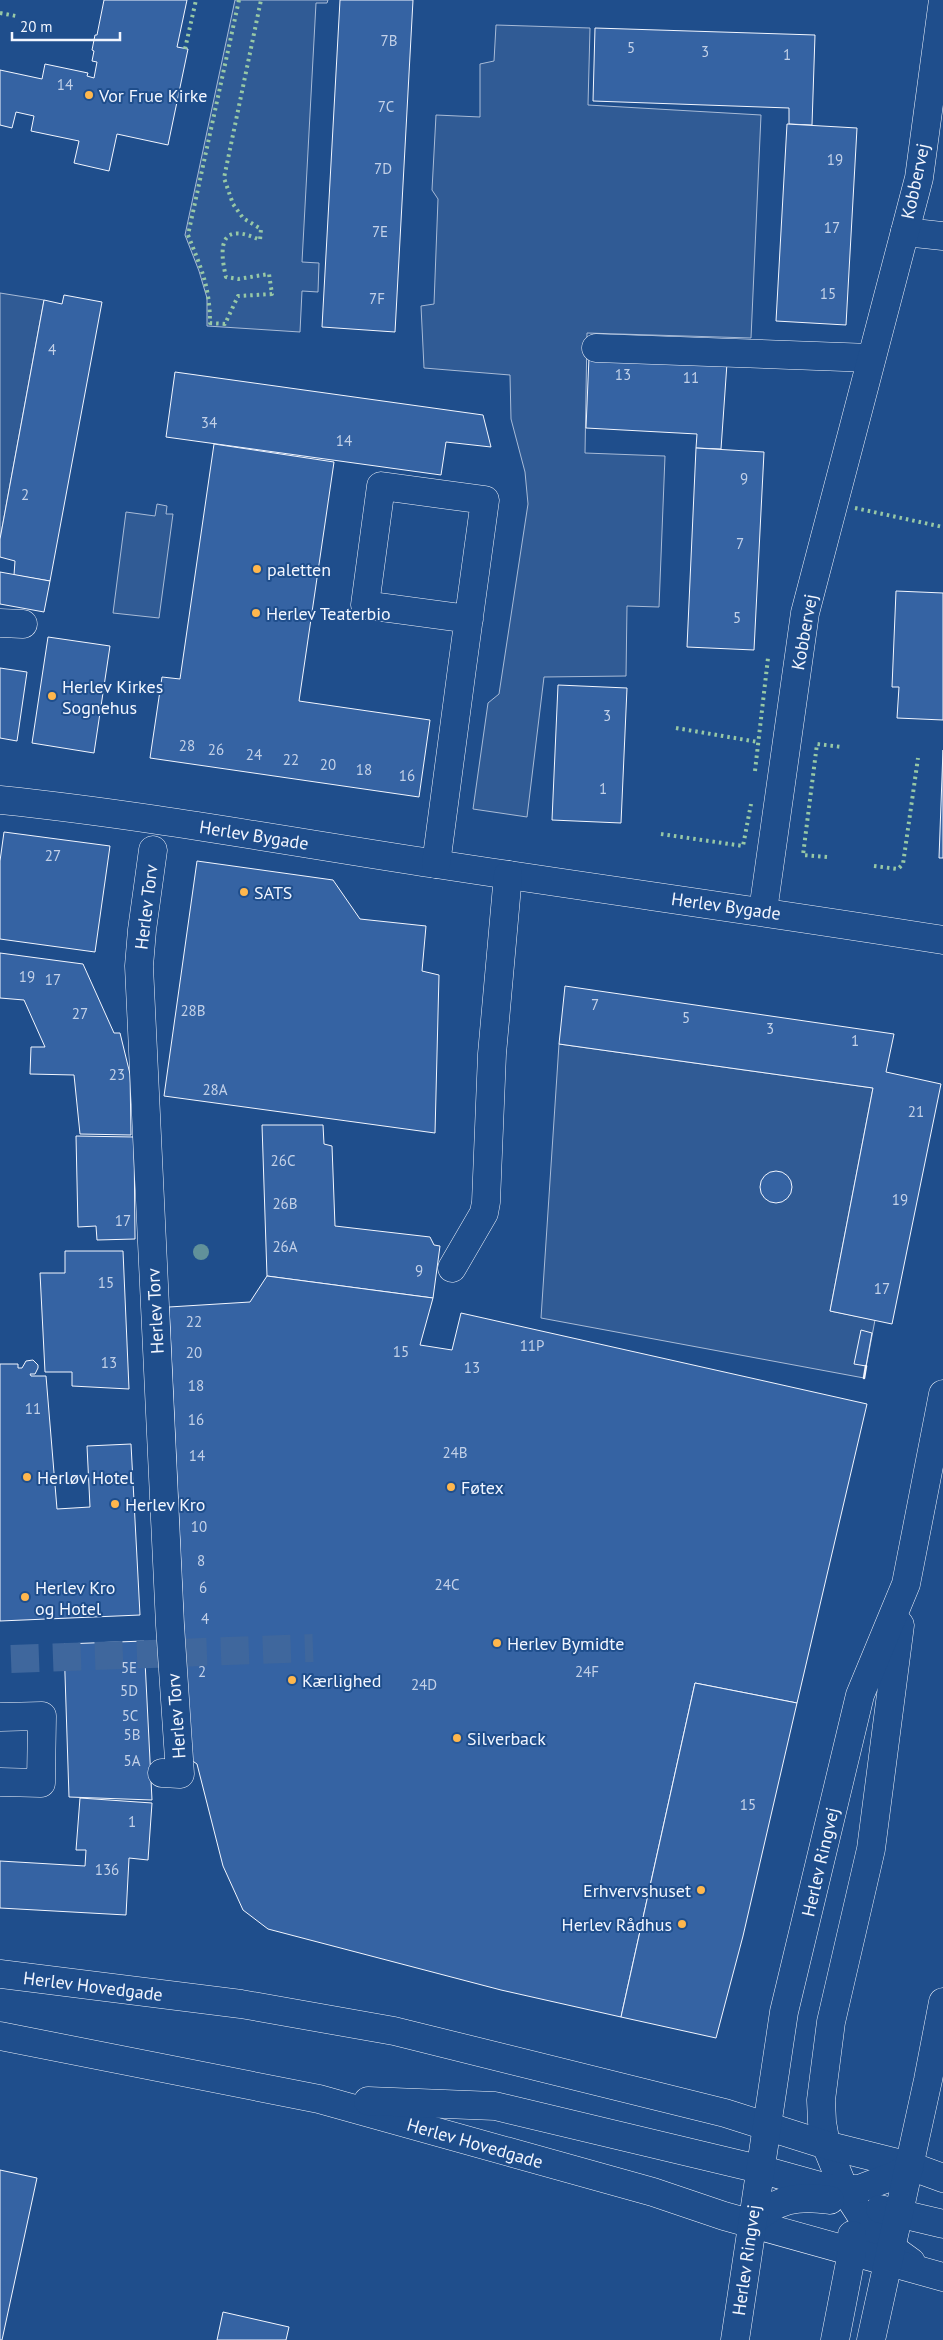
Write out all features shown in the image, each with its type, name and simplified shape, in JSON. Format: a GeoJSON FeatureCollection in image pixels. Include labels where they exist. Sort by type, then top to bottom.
{"type":"FeatureCollection","features":[{"type":"Feature","properties":{"kind":"main road","name":"Kobbervej"},"geometry":{"type":"LineString","coordinates":[[764,911],[805,613],[919,178],[943,0]]}},
{"type":"Feature","properties":{"kind":"main road"},"geometry":{"type":"LineString","coordinates":[[905,232],[943,236]]}},
{"type":"Feature","properties":{"kind":"main road"},"geometry":{"type":"LineString","coordinates":[[596,348],[871,358]]}},
{"type":"Feature","properties":{"kind":"main road"},"geometry":{"type":"LineString","coordinates":[[436,864],[469,619],[485,500],[381,486],[365,605],[469,619]]}},
{"type":"Feature","properties":{"kind":"main road","name":"Herlev Bygade"},"geometry":{"type":"LineString","coordinates":[[0,800],[123,814],[436,864],[764,911],[943,940]]}},
{"type":"Feature","properties":{"kind":"main road","name":"Herlev Torv"},"geometry":{"type":"LineString","coordinates":[[153,850],[139,966],[169,1595],[171,1773]]}},
{"type":"Feature","properties":{"kind":"main road"},"geometry":{"type":"LineString","coordinates":[[452,1268],[484,1213],[492,1054],[508,874]]}},
{"type":"Feature","properties":{"kind":"main road","name":"Herlev Ringvej"},"geometry":{"type":"LineString","coordinates":[[735,2340],[759,2169],[784,2012],[860,1696],[906,1584],[943,1394]]}},
{"type":"Feature","properties":{"kind":"main road"},"geometry":{"type":"LineString","coordinates":[[835,2340],[852,2252],[852,2234],[826,2144],[821,2100],[825,2059],[842,1964],[871,1849],[906,1584]]}},
{"type":"Feature","properties":{"kind":"main road"},"geometry":{"type":"LineString","coordinates":[[0,1717],[42,1716],[41,1783],[0,1782]]}},
{"type":"Feature","properties":{"kind":"main road","name":"Herlev Hovedgade"},"geometry":{"type":"LineString","coordinates":[[0,1974],[241,2004],[394,2031],[725,2113],[826,2144],[910,2166],[943,2178]]}},
{"type":"Feature","properties":{"kind":"main road"},"geometry":{"type":"LineString","coordinates":[[871,2340],[910,2166],[943,2002]]}},
{"type":"Feature","properties":{"kind":"main road","name":"Herlev Hovedgade"},"geometry":{"type":"LineString","coordinates":[[0,2036],[319,2098],[852,2252],[890,2254],[934,2275]]}},
{"type":"Feature","properties":{"kind":"main road"},"geometry":{"type":"LineString","coordinates":[[319,2098],[494,2106],[759,2169],[842,2196],[943,2224]]}},
{"type":"Feature","properties":{"kind":"main road"},"geometry":{"type":"LineString","coordinates":[[766,2126],[794,2143],[813,2162],[882,2241],[890,2254]]}},
{"type":"Feature","properties":{"kind":"main road"},"geometry":{"type":"LineString","coordinates":[[752,2222],[764,2211],[781,2201],[803,2197],[842,2196],[896,2175],[910,2166]]}},
{"type":"Feature","properties":{"kind":"shaded area"},"geometry":{"type":"Polygon","coordinates":[[[235,0],[328,0],[327,3],[316,3],[302,262],[319,263],[318,292],[302,291],[300,332],[207,326],[207,298],[185,235],[235,0]]]}},
{"type":"Feature","properties":{"kind":"shaded area"},"geometry":{"type":"Polygon","coordinates":[[[496,25],[590,28],[588,105],[761,115],[751,338],[587,333],[585,453],[665,456],[659,607],[627,606],[626,676],[544,677],[527,817],[473,809],[488,703],[499,694],[528,504],[525,472],[511,419],[510,375],[424,368],[421,306],[434,304],[438,199],[432,190],[436,115],[480,117],[480,64],[494,61],[496,25]]]}},
{"type":"Feature","properties":{"kind":"shaded area"},"geometry":{"type":"Polygon","coordinates":[[[0,293],[44,300],[0,539],[0,293]]]}},
{"type":"Feature","properties":{"kind":"shaded area"},"geometry":{"type":"Polygon","coordinates":[[[157,504],[167,506],[166,514],[173,514],[159,618],[113,613],[126,512],[155,516],[157,504]]]}},
{"type":"Feature","properties":{"kind":"shaded area"},"geometry":{"type":"Polygon","coordinates":[[[559,1044],[873,1088],[830,1311],[875,1320],[864,1378],[541,1318],[559,1044]]]}},
{"type":"Feature","properties":{"kind":"building","name":"Vor Frue Kirke"},"geometry":{"type":"Polygon","coordinates":[[[104,0],[187,0],[177,47],[188,49],[168,145],[117,134],[109,171],[74,163],[79,141],[31,131],[34,116],[16,112],[12,128],[0,125],[0,70],[42,79],[45,64],[88,73],[87,76],[94,78],[97,62],[92,61],[94,51],[92,50],[104,0]]]}},
{"type":"Feature","properties":{"kind":"building"},"geometry":{"type":"Polygon","coordinates":[[[340,0],[413,0],[395,332],[322,327],[340,0]]]}},
{"type":"Feature","properties":{"kind":"building"},"geometry":{"type":"Polygon","coordinates":[[[595,28],[815,35],[812,125],[789,124],[789,108],[593,101],[595,28]]]}},
{"type":"Feature","properties":{"kind":"building"},"geometry":{"type":"Polygon","coordinates":[[[787,124],[857,128],[846,325],[776,321],[787,124]]]}},
{"type":"Feature","properties":{"kind":"building"},"geometry":{"type":"Polygon","coordinates":[[[64,295],[102,302],[50,581],[14,575],[15,561],[0,557],[0,539],[44,300],[62,304],[64,295]]]}},
{"type":"Feature","properties":{"kind":"building"},"geometry":{"type":"Polygon","coordinates":[[[589,357],[727,363],[721,449],[696,448],[697,434],[586,428],[589,357]]]}},
{"type":"Feature","properties":{"kind":"building"},"geometry":{"type":"Polygon","coordinates":[[[175,372],[483,415],[491,447],[446,442],[441,475],[166,437],[175,372]]]}},
{"type":"Feature","properties":{"kind":"building","name":"paletten"},"geometry":{"type":"Polygon","coordinates":[[[214,444],[334,462],[299,701],[430,720],[419,797],[150,758],[162,677],[180,679],[214,444]]]}},
{"type":"Feature","properties":{"kind":"building"},"geometry":{"type":"Polygon","coordinates":[[[696,448],[764,452],[754,650],[687,647],[696,448]]]}},
{"type":"Feature","properties":{"kind":"building"},"geometry":{"type":"Polygon","coordinates":[[[0,572],[50,581],[44,612],[0,604],[0,572]]]}},
{"type":"Feature","properties":{"kind":"building"},"geometry":{"type":"Polygon","coordinates":[[[896,591],[943,593],[943,720],[897,718],[899,687],[892,687],[896,591]]]}},
{"type":"Feature","properties":{"kind":"building"},"geometry":{"type":"Polygon","coordinates":[[[48,637],[110,646],[94,753],[32,743],[48,637]]]}},
{"type":"Feature","properties":{"kind":"building"},"geometry":{"type":"Polygon","coordinates":[[[0,668],[27,672],[17,741],[0,738],[0,668]]]}},
{"type":"Feature","properties":{"kind":"building"},"geometry":{"type":"Polygon","coordinates":[[[558,685],[627,688],[621,823],[552,820],[558,685]]]}},
{"type":"Feature","properties":{"kind":"building"},"geometry":{"type":"Polygon","coordinates":[[[943,750],[943,858],[939,858],[943,750]]]}},
{"type":"Feature","properties":{"kind":"building"},"geometry":{"type":"Polygon","coordinates":[[[4,832],[110,846],[95,952],[0,939],[0,861],[4,832]]]}},
{"type":"Feature","properties":{"kind":"building"},"geometry":{"type":"Polygon","coordinates":[[[197,861],[333,880],[360,919],[426,926],[422,971],[439,975],[435,1133],[164,1096],[197,861]]]}},
{"type":"Feature","properties":{"kind":"building"},"geometry":{"type":"Polygon","coordinates":[[[0,953],[83,964],[114,1033],[120,1033],[130,1074],[131,1135],[80,1134],[74,1075],[30,1074],[31,1047],[45,1047],[24,1000],[0,998],[0,953]]]}},
{"type":"Feature","properties":{"kind":"building"},"geometry":{"type":"Polygon","coordinates":[[[565,986],[894,1034],[886,1072],[941,1084],[892,1324],[830,1311],[873,1088],[559,1044],[565,986]]]}},
{"type":"Feature","properties":{"kind":"building"},"geometry":{"type":"Polygon","coordinates":[[[262,1125],[323,1125],[324,1144],[332,1146],[335,1226],[430,1237],[434,1245],[440,1246],[433,1298],[267,1276],[262,1125]]]}},
{"type":"Feature","properties":{"kind":"building"},"geometry":{"type":"Polygon","coordinates":[[[76,1136],[134,1137],[135,1239],[97,1240],[96,1226],[78,1227],[76,1136]]]}},
{"type":"Feature","properties":{"kind":"building"},"geometry":{"type":"Polygon","coordinates":[[[776,1171],[782,1172],[787,1176],[791,1181],[791,1193],[787,1198],[782,1202],[776,1203],[770,1202],[765,1198],[761,1193],[760,1187],[761,1181],[765,1176],[770,1172],[776,1171]]]}},
{"type":"Feature","properties":{"kind":"building"},"geometry":{"type":"Polygon","coordinates":[[[65,1251],[123,1251],[129,1389],[72,1386],[72,1372],[45,1372],[40,1273],[65,1273],[65,1251]]]}},
{"type":"Feature","properties":{"kind":"building"},"geometry":{"type":"Polygon","coordinates":[[[267,1276],[433,1298],[420,1345],[452,1350],[461,1313],[867,1404],[797,1703],[695,1683],[621,2017],[501,1990],[268,1929],[243,1910],[223,1866],[197,1764],[184,1755],[187,1696],[169,1307],[250,1302],[267,1276]]]}},
{"type":"Feature","properties":{"kind":"building"},"geometry":{"type":"Polygon","coordinates":[[[861,1330],[872,1333],[866,1366],[854,1364],[861,1330]]]}},
{"type":"Feature","properties":{"kind":"building","name":"Herløv Hotel"},"geometry":{"type":"Polygon","coordinates":[[[33,1360],[38,1365],[38,1368],[35,1374],[30,1374],[31,1376],[46,1376],[57,1509],[90,1507],[87,1446],[131,1444],[140,1615],[0,1621],[0,1364],[18,1364],[18,1368],[22,1368],[26,1361],[33,1360]]]}},
{"type":"Feature","properties":{"kind":"building"},"geometry":{"type":"Polygon","coordinates":[[[144,1641],[152,1800],[69,1797],[64,1644],[144,1641]]]}},
{"type":"Feature","properties":{"kind":"building","name":"Erhvervshuset"},"geometry":{"type":"Polygon","coordinates":[[[695,1683],[797,1703],[743,1936],[716,2038],[621,2017],[695,1683]]]}},
{"type":"Feature","properties":{"kind":"building"},"geometry":{"type":"Polygon","coordinates":[[[80,1798],[152,1803],[148,1860],[129,1858],[126,1915],[0,1908],[0,1861],[85,1866],[86,1850],[76,1850],[80,1798]]]}},
{"type":"Feature","properties":{"kind":"building"},"geometry":{"type":"Polygon","coordinates":[[[0,2170],[37,2178],[2,2340],[0,2340],[0,2170]]]}},
{"type":"Feature","properties":{"kind":"building"},"geometry":{"type":"Polygon","coordinates":[[[223,2312],[289,2327],[286,2340],[217,2340],[223,2312]]]}},
{"type":"Feature","properties":{"kind":"tunnel"},"geometry":{"type":"LineString","coordinates":[[11,1659],[313,1648]]}},
{"type":"Feature","properties":{"kind":"hedge"},"geometry":{"type":"LineString","coordinates":[[185,49],[196,0]]}},
{"type":"Feature","properties":{"kind":"hedge"},"geometry":{"type":"LineString","coordinates":[[239,0],[188,235],[201,268],[210,310],[210,323],[225,324],[238,296],[272,294],[269,274],[238,279],[226,277],[223,254],[223,246],[230,235],[238,233],[260,240],[261,229],[243,218],[233,204],[224,178],[261,0]]}},
{"type":"Feature","properties":{"kind":"hedge"},"geometry":{"type":"LineString","coordinates":[[0,13],[16,16]]}},
{"type":"Feature","properties":{"kind":"hedge"},"geometry":{"type":"LineString","coordinates":[[855,508],[943,527]]}},
{"type":"Feature","properties":{"kind":"hedge"},"geometry":{"type":"LineString","coordinates":[[755,771],[768,658]]}},
{"type":"Feature","properties":{"kind":"hedge"},"geometry":{"type":"LineString","coordinates":[[676,728],[758,742]]}},
{"type":"Feature","properties":{"kind":"hedge"},"geometry":{"type":"LineString","coordinates":[[827,857],[803,855],[817,744],[842,747]]}},
{"type":"Feature","properties":{"kind":"hedge"},"geometry":{"type":"LineString","coordinates":[[874,866],[898,869],[903,864],[918,758]]}},
{"type":"Feature","properties":{"kind":"hedge"},"geometry":{"type":"LineString","coordinates":[[661,834],[743,846],[751,804]]}},
{"type":"Feature","properties":{"kind":"wall"},"geometry":{"type":"LineString","coordinates":[[864,1378],[866,1366]]}},
{"type":"Feature","properties":{"kind":"place","name":"Vor Frue Kirke"},"geometry":{"type":"Point","coordinates":[89,95]}},
{"type":"Feature","properties":{"kind":"place","name":"paletten"},"geometry":{"type":"Point","coordinates":[257,569]}},
{"type":"Feature","properties":{"kind":"place","name":"Herlev Teaterbio"},"geometry":{"type":"Point","coordinates":[256,613]}},
{"type":"Feature","properties":{"kind":"place","name":"Herlev Kirkes Sognehus"},"geometry":{"type":"Point","coordinates":[52,696]}},
{"type":"Feature","properties":{"kind":"place","name":"SATS"},"geometry":{"type":"Point","coordinates":[244,892]}},
{"type":"Feature","properties":{"kind":"place","name":"Herløv Hotel"},"geometry":{"type":"Point","coordinates":[27,1477]}},
{"type":"Feature","properties":{"kind":"place","name":"Føtex"},"geometry":{"type":"Point","coordinates":[451,1487]}},
{"type":"Feature","properties":{"kind":"place","name":"Herlev Kro"},"geometry":{"type":"Point","coordinates":[115,1504]}},
{"type":"Feature","properties":{"kind":"place","name":"Herlev Kro og Hotel"},"geometry":{"type":"Point","coordinates":[25,1597]}},
{"type":"Feature","properties":{"kind":"place","name":"Herlev Bymidte"},"geometry":{"type":"Point","coordinates":[497,1643]}},
{"type":"Feature","properties":{"kind":"place","name":"Kærlighed"},"geometry":{"type":"Point","coordinates":[292,1680]}},
{"type":"Feature","properties":{"kind":"place","name":"Silverback"},"geometry":{"type":"Point","coordinates":[457,1738]}},
{"type":"Feature","properties":{"kind":"place","name":"Erhvervshuset"},"geometry":{"type":"Point","coordinates":[701,1890]}},
{"type":"Feature","properties":{"kind":"place","name":"Herlev Rådhus"},"geometry":{"type":"Point","coordinates":[682,1924]}}]}
